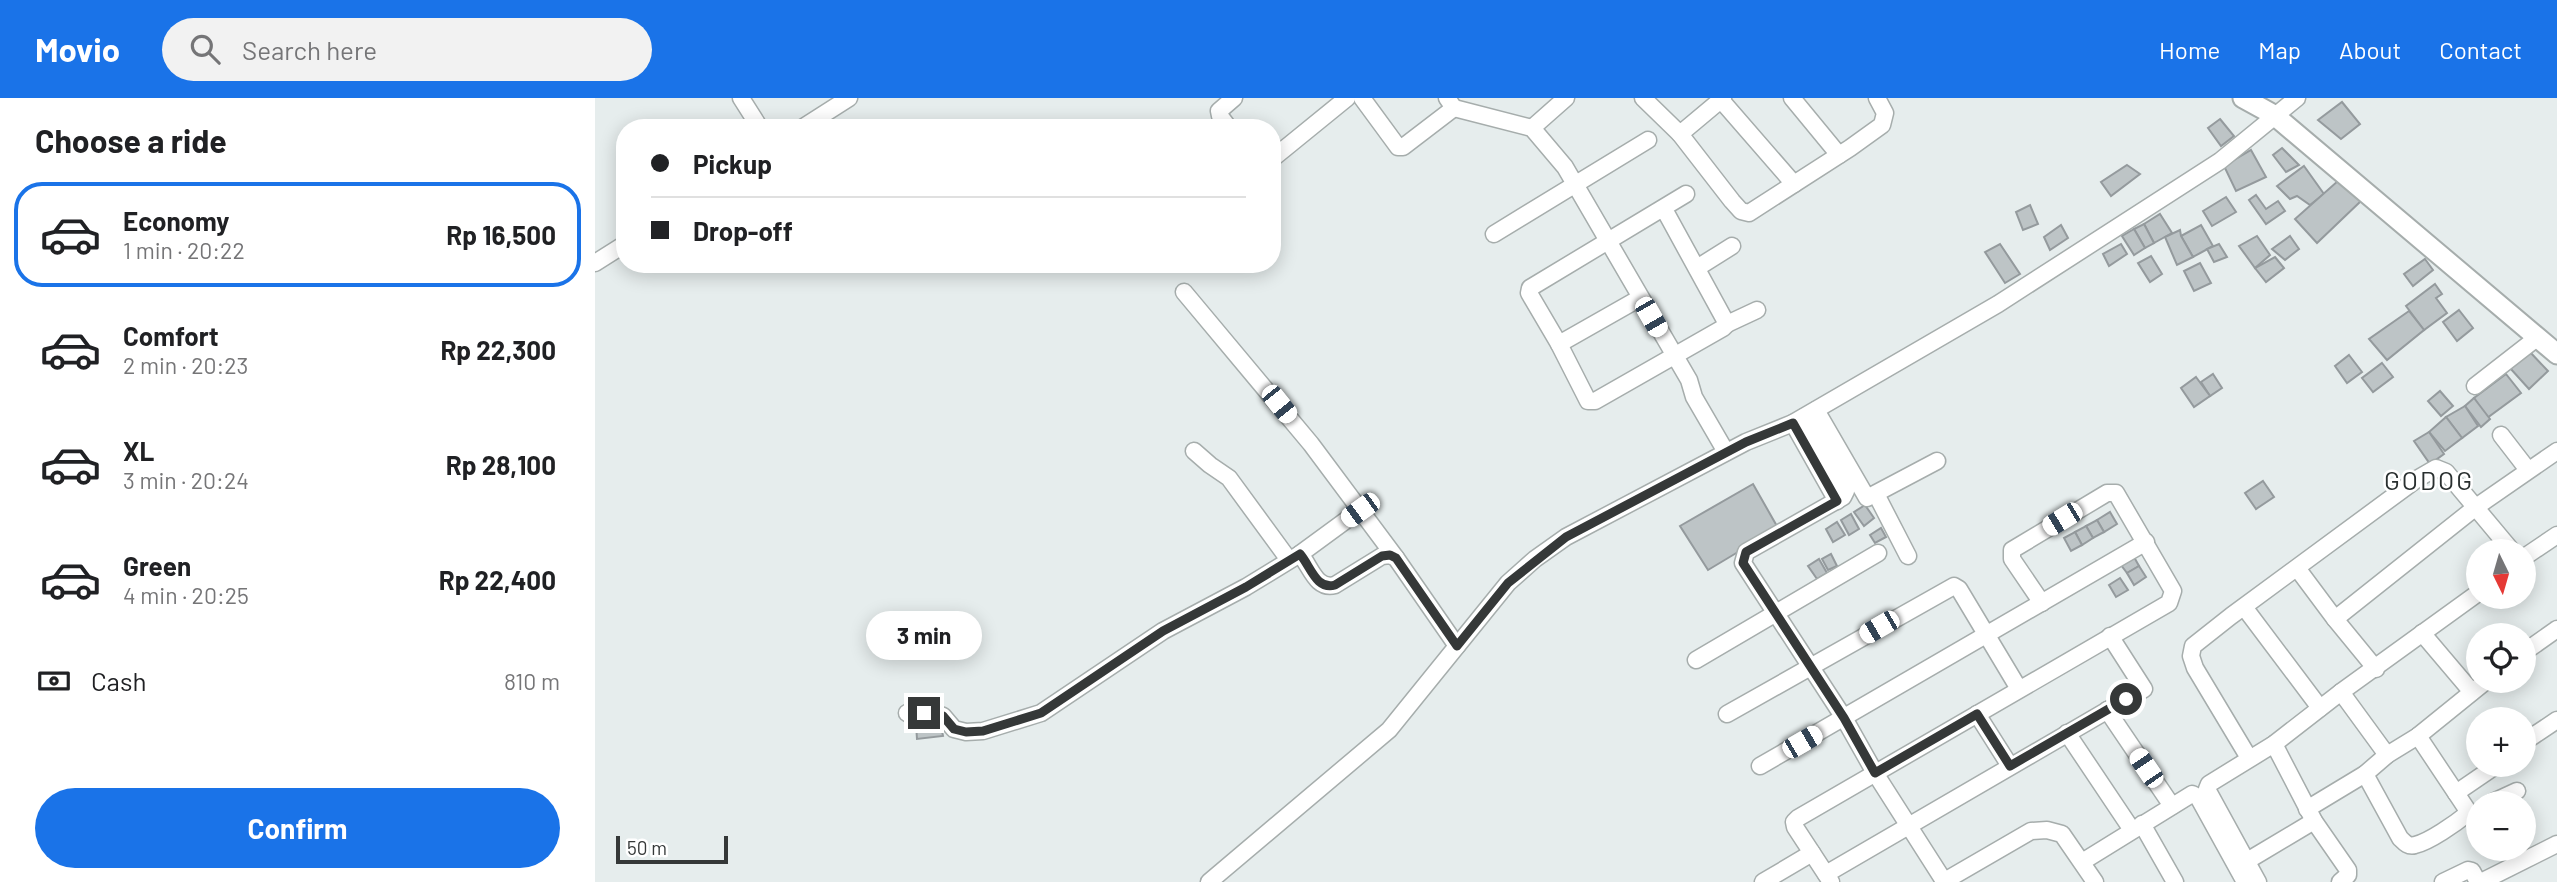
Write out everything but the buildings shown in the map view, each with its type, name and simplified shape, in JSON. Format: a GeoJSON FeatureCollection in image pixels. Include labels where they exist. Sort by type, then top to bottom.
{"type":"FeatureCollection","features":[{"type":"Feature","properties":{"kind":"street"},"geometry":{"type":"LineString","coordinates":[[741,98],[754,119]]}},
{"type":"Feature","properties":{"kind":"street"},"geometry":{"type":"LineString","coordinates":[[816,119],[849,98]]}},
{"type":"Feature","properties":{"kind":"street"},"geometry":{"type":"LineString","coordinates":[[1222,119],[1219,111],[1234,98]]}},
{"type":"Feature","properties":{"kind":"street"},"geometry":{"type":"LineString","coordinates":[[1281,152],[1347,98]]}},
{"type":"Feature","properties":{"kind":"street"},"geometry":{"type":"LineString","coordinates":[[1362,98],[1398,147],[1402,148],[1451,103],[1532,128],[1551,152],[1573,188],[1670,357],[1687,393],[1694,397],[1726,452]]}},
{"type":"Feature","properties":{"kind":"street"},"geometry":{"type":"LineString","coordinates":[[1532,128],[1566,98]]}},
{"type":"Feature","properties":{"kind":"street"},"geometry":{"type":"LineString","coordinates":[[1643,98],[1680,134],[1743,212],[1751,212],[1881,125],[1885,113],[1877,98]]}},
{"type":"Feature","properties":{"kind":"street"},"geometry":{"type":"LineString","coordinates":[[1793,98],[1839,155]]}},
{"type":"Feature","properties":{"kind":"street"},"geometry":{"type":"LineString","coordinates":[[2243,98],[2274,115],[2557,354]]}},
{"type":"Feature","properties":{"kind":"street"},"geometry":{"type":"LineString","coordinates":[[1209,882],[1389,730],[1508,583],[1566,537],[1726,452],[1804,416],[1998,304],[2209,169],[2297,98]]}},
{"type":"Feature","properties":{"kind":"street"},"geometry":{"type":"LineString","coordinates":[[1680,134],[1722,99],[1794,184]]}},
{"type":"Feature","properties":{"kind":"street"},"geometry":{"type":"LineString","coordinates":[[1494,234],[1648,140]]}},
{"type":"Feature","properties":{"kind":"street"},"geometry":{"type":"LineString","coordinates":[[1686,194],[1529,290],[1588,401],[1595,401],[1727,324],[1757,310]]}},
{"type":"Feature","properties":{"kind":"street"},"geometry":{"type":"LineString","coordinates":[[1664,209],[1727,324]]}},
{"type":"Feature","properties":{"kind":"street"},"geometry":{"type":"LineString","coordinates":[[1697,268],[1732,246]]}},
{"type":"Feature","properties":{"kind":"street"},"geometry":{"type":"LineString","coordinates":[[595,263],[616,250]]}},
{"type":"Feature","properties":{"kind":"street"},"geometry":{"type":"LineString","coordinates":[[1184,292],[1287,414],[1396,558],[1457,646]]}},
{"type":"Feature","properties":{"kind":"street"},"geometry":{"type":"LineString","coordinates":[[1559,344],[1636,300]]}},
{"type":"Feature","properties":{"kind":"street"},"geometry":{"type":"LineString","coordinates":[[2475,386],[2538,337]]}},
{"type":"Feature","properties":{"kind":"street"},"geometry":{"type":"LineString","coordinates":[[1804,416],[1867,498],[1937,461]]}},
{"type":"Feature","properties":{"kind":"street"},"geometry":{"type":"LineString","coordinates":[[1804,416],[1837,501],[1744,554],[1743,563],[1746,569],[1844,718],[1875,773],[1944,882],[2031,831],[2047,830],[2062,834],[2095,882]]}},
{"type":"Feature","properties":{"kind":"street"},"geometry":{"type":"LineString","coordinates":[[2501,435],[2528,470]]}},
{"type":"Feature","properties":{"kind":"street"},"geometry":{"type":"LineString","coordinates":[[1193,451],[1229,478],[1321,585],[1335,585],[1382,556],[1390,555],[1396,558]]}},
{"type":"Feature","properties":{"kind":"street"},"geometry":{"type":"LineString","coordinates":[[2336,619],[2476,508],[2557,451]]}},
{"type":"Feature","properties":{"kind":"street"},"geometry":{"type":"LineString","coordinates":[[2249,758],[2195,668],[2190,656],[2193,646],[2417,479],[2436,468],[2446,472],[2502,539]]}},
{"type":"Feature","properties":{"kind":"street"},"geometry":{"type":"LineString","coordinates":[[2042,603],[2012,559],[2012,550],[2107,493],[2116,493],[2173,591],[2169,603],[2110,636],[1875,773],[1794,822],[1829,878],[1909,825],[2144,689],[2110,636]]}},
{"type":"Feature","properties":{"kind":"street"},"geometry":{"type":"LineString","coordinates":[[1877,494],[1909,556]]}},
{"type":"Feature","properties":{"kind":"street"},"geometry":{"type":"LineString","coordinates":[[907,713],[935,713],[943,716],[954,729],[966,732],[983,731],[1041,713],[1163,631],[1246,587],[1295,557],[1360,510]]}},
{"type":"Feature","properties":{"kind":"street"},"geometry":{"type":"LineString","coordinates":[[2536,549],[2557,535]]}},
{"type":"Feature","properties":{"kind":"street"},"geometry":{"type":"LineString","coordinates":[[1760,766],[2146,542]]}},
{"type":"Feature","properties":{"kind":"street"},"geometry":{"type":"LineString","coordinates":[[1696,660],[1878,553]]}},
{"type":"Feature","properties":{"kind":"street"},"geometry":{"type":"LineString","coordinates":[[2297,568],[2376,668]]}},
{"type":"Feature","properties":{"kind":"street"},"geometry":{"type":"LineString","coordinates":[[1727,715],[1954,586],[1959,589],[2019,689]]}},
{"type":"Feature","properties":{"kind":"street"},"geometry":{"type":"LineString","coordinates":[[2258,882],[2207,789],[2209,784],[2274,744],[2466,602]]}},
{"type":"Feature","properties":{"kind":"street"},"geometry":{"type":"LineString","coordinates":[[2244,607],[2320,708]]}},
{"type":"Feature","properties":{"kind":"street"},"geometry":{"type":"LineString","coordinates":[[2536,644],[2557,629]]}},
{"type":"Feature","properties":{"kind":"street"},"geometry":{"type":"LineString","coordinates":[[2422,633],[2466,685]]}},
{"type":"Feature","properties":{"kind":"street"},"geometry":{"type":"LineString","coordinates":[[2341,692],[2387,755]]}},
{"type":"Feature","properties":{"kind":"street"},"geometry":{"type":"LineString","coordinates":[[2246,861],[2311,815],[2387,755],[2418,736],[2471,693]]}},
{"type":"Feature","properties":{"kind":"street"},"geometry":{"type":"LineString","coordinates":[[2108,710],[2172,806]]}},
{"type":"Feature","properties":{"kind":"street"},"geometry":{"type":"LineString","coordinates":[[1977,714],[2010,766]]}},
{"type":"Feature","properties":{"kind":"street"},"geometry":{"type":"LineString","coordinates":[[2536,734],[2557,719]]}},
{"type":"Feature","properties":{"kind":"street"},"geometry":{"type":"LineString","coordinates":[[2067,733],[2175,882]]}},
{"type":"Feature","properties":{"kind":"street"},"geometry":{"type":"LineString","coordinates":[[2418,736],[2466,808]]}},
{"type":"Feature","properties":{"kind":"street"},"geometry":{"type":"LineString","coordinates":[[2274,744],[2311,815],[2348,870],[2348,875],[2340,882]]}},
{"type":"Feature","properties":{"kind":"street"},"geometry":{"type":"LineString","coordinates":[[2365,774],[2400,838],[2406,844],[2416,845],[2466,816]]}},
{"type":"Feature","properties":{"kind":"street"},"geometry":{"type":"LineString","coordinates":[[2456,793],[2479,777]]}},
{"type":"Feature","properties":{"kind":"street"},"geometry":{"type":"LineString","coordinates":[[2083,862],[2192,794],[2198,797],[2245,882]]}},
{"type":"Feature","properties":{"kind":"street"},"geometry":{"type":"LineString","coordinates":[[2443,882],[2471,870],[2479,882],[2557,844]]}},
{"type":"Feature","properties":{"kind":"street"},"geometry":{"type":"LineString","coordinates":[[1763,882],[1812,853]]}},
{"type":"Feature","properties":{"kind":"district","name":"GODOG"},"geometry":{"type":"Point","coordinates":[2429,481]}},
{"type":"Feature","properties":{"kind":"route"},"geometry":{"type":"LineString","coordinates":[[924,713],[943,716],[954,729],[966,732],[983,731],[1041,713],[1163,631],[1246,587],[1300,554],[1315,578],[1321,585],[1328,587],[1382,556],[1390,555],[1396,558],[1457,646],[1508,583],[1566,537],[1746,442],[1793,423],[1837,501],[1746,552],[1743,563],[1844,718],[1875,773],[1977,714],[2010,766],[2126,699]]}}]}
